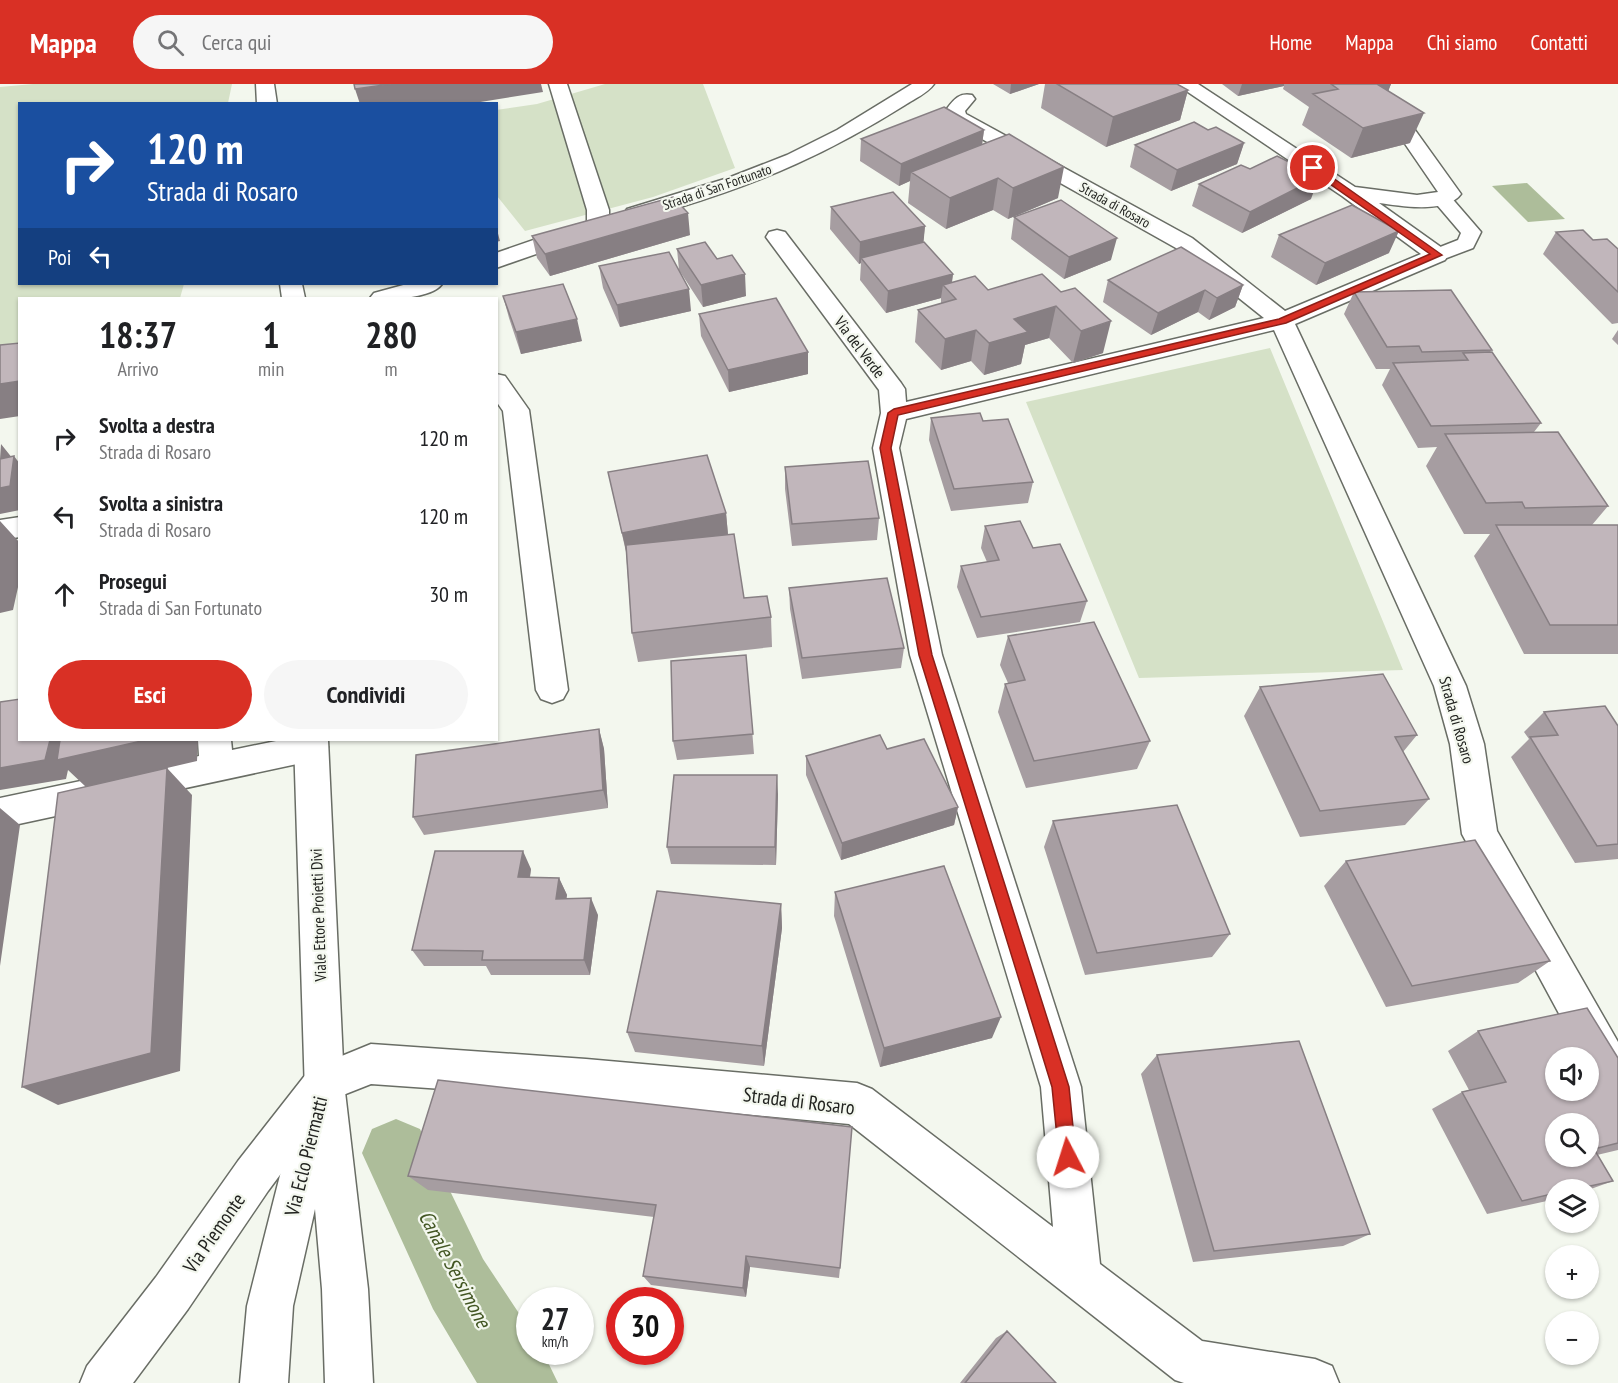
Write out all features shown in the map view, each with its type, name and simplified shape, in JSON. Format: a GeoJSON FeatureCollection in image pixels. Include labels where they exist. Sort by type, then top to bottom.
{"type":"FeatureCollection","features":[{"type":"Feature","properties":{"kind":"street"},"geometry":{"type":"LineString","coordinates":[[265,84],[267,102]]}},
{"type":"Feature","properties":{"kind":"street"},"geometry":{"type":"LineString","coordinates":[[558,84],[598,210],[598,225]]}},
{"type":"Feature","properties":{"kind":"street","name":"Strada di San Fortunato"},"geometry":{"type":"LineString","coordinates":[[498,260],[598,225],[707,193],[796,159],[925,84]]}},
{"type":"Feature","properties":{"kind":"street"},"geometry":{"type":"LineString","coordinates":[[1185,84],[1349,192],[1437,255]]}},
{"type":"Feature","properties":{"kind":"street"},"geometry":{"type":"LineString","coordinates":[[1349,192],[1428,202],[1442,199],[1450,194],[1373,84]]}},
{"type":"Feature","properties":{"kind":"street","name":"Strada di Rosaro"},"geometry":{"type":"LineString","coordinates":[[965,99],[955,111],[957,117],[1184,243],[1282,321],[1450,686],[1467,744],[1480,834],[1618,1082]]}},
{"type":"Feature","properties":{"kind":"street","name":"Via del Verde"},"geometry":{"type":"LineString","coordinates":[[777,237],[892,389],[894,413],[886,448],[926,655],[1061,1087],[1079,1275]]}},
{"type":"Feature","properties":{"kind":"street"},"geometry":{"type":"LineString","coordinates":[[894,413],[1282,321],[1437,255]]}},
{"type":"Feature","properties":{"kind":"street"},"geometry":{"type":"LineString","coordinates":[[385,297],[427,285]]}},
{"type":"Feature","properties":{"kind":"street"},"geometry":{"type":"LineString","coordinates":[[498,385],[516,410],[552,690]]}},
{"type":"Feature","properties":{"kind":"street"},"geometry":{"type":"LineString","coordinates":[[0,530],[18,527]]}},
{"type":"Feature","properties":{"kind":"street","name":"Viale Ettore Proietti Divi"},"geometry":{"type":"LineString","coordinates":[[0,813],[216,753],[311,743],[324,1083]]}},
{"type":"Feature","properties":{"kind":"street","name":"Strada di Rosaro"},"geometry":{"type":"LineString","coordinates":[[324,1083],[370,1064],[586,1079],[857,1104],[1079,1275],[1199,1373],[1315,1383]]}},
{"type":"Feature","properties":{"kind":"street","name":"Via Piemonte"},"geometry":{"type":"LineString","coordinates":[[104,1383],[172,1293],[253,1176],[324,1083]]}},
{"type":"Feature","properties":{"kind":"street","name":"Via Eclo Piermatti"},"geometry":{"type":"LineString","coordinates":[[264,1383],[270,1306],[324,1083]]}},
{"type":"Feature","properties":{"kind":"street","name":"Via Eclo Piermatti"},"geometry":{"type":"LineString","coordinates":[[324,1083],[345,1289],[349,1383]]}},
{"type":"Feature","properties":{"kind":"lane"},"geometry":{"type":"LineString","coordinates":[[1437,255],[1466,244],[1471,232],[1442,199]]}},
{"type":"Feature","properties":{"kind":"shaded area"},"geometry":{"type":"Polygon","coordinates":[[[33,84],[232,84],[228,102],[18,102],[18,285],[184,285],[180,297],[18,297],[18,355],[0,357],[0,87],[33,84]]]}},
{"type":"Feature","properties":{"kind":"shaded area"},"geometry":{"type":"Polygon","coordinates":[[[605,84],[703,84],[735,168],[653,197],[525,231],[498,197],[498,110],[537,104],[605,84]]]}},
{"type":"Feature","properties":{"kind":"shaded area"},"geometry":{"type":"Polygon","coordinates":[[[1527,183],[1565,219],[1528,222],[1492,186],[1527,183]]]}},
{"type":"Feature","properties":{"kind":"shaded area"},"geometry":{"type":"Polygon","coordinates":[[[1270,348],[1403,670],[1139,678],[1026,402],[1270,348]]]}},
{"type":"Feature","properties":{"kind":"building"},"geometry":{"type":"Polygon","coordinates":[[[354,84],[391,84],[355,89],[354,84]]]}},
{"type":"Feature","properties":{"kind":"building"},"geometry":{"type":"Polygon","coordinates":[[[1057,84],[1177,84],[1188,90],[1113,117],[1057,84]]]}},
{"type":"Feature","properties":{"kind":"building"},"geometry":{"type":"Polygon","coordinates":[[[1331,84],[1377,84],[1424,113],[1363,128],[1313,94],[1338,89],[1331,84]]]}},
{"type":"Feature","properties":{"kind":"building"},"geometry":{"type":"Polygon","coordinates":[[[944,107],[984,130],[901,164],[861,139],[944,107]]]}},
{"type":"Feature","properties":{"kind":"building"},"geometry":{"type":"Polygon","coordinates":[[[1194,122],[1208,130],[1216,127],[1244,143],[1177,170],[1135,145],[1194,122]]]}},
{"type":"Feature","properties":{"kind":"building"},"geometry":{"type":"Polygon","coordinates":[[[1009,134],[1064,167],[1013,188],[998,178],[950,198],[911,172],[1009,134]]]}},
{"type":"Feature","properties":{"kind":"building"},"geometry":{"type":"Polygon","coordinates":[[[1277,156],[1319,177],[1250,212],[1199,184],[1241,165],[1250,169],[1277,156]]]}},
{"type":"Feature","properties":{"kind":"building"},"geometry":{"type":"Polygon","coordinates":[[[893,192],[925,226],[860,242],[831,207],[893,192]]]}},
{"type":"Feature","properties":{"kind":"building"},"geometry":{"type":"Polygon","coordinates":[[[673,197],[688,213],[545,254],[532,236],[673,197]]]}},
{"type":"Feature","properties":{"kind":"building"},"geometry":{"type":"Polygon","coordinates":[[[1061,200],[1117,238],[1069,257],[1014,217],[1061,200]]]}},
{"type":"Feature","properties":{"kind":"building"},"geometry":{"type":"Polygon","coordinates":[[[1352,205],[1399,231],[1325,263],[1279,235],[1352,205]]]}},
{"type":"Feature","properties":{"kind":"building"},"geometry":{"type":"Polygon","coordinates":[[[1583,230],[1593,240],[1607,239],[1618,249],[1618,292],[1556,232],[1583,230]]]}},
{"type":"Feature","properties":{"kind":"building"},"geometry":{"type":"Polygon","coordinates":[[[705,242],[717,259],[732,255],[745,274],[701,285],[677,249],[705,242]]]}},
{"type":"Feature","properties":{"kind":"building"},"geometry":{"type":"Polygon","coordinates":[[[924,242],[953,274],[888,291],[861,258],[924,242]]]}},
{"type":"Feature","properties":{"kind":"building"},"geometry":{"type":"Polygon","coordinates":[[[1181,247],[1243,285],[1217,298],[1205,290],[1158,313],[1108,280],[1181,247]]]}},
{"type":"Feature","properties":{"kind":"building"},"geometry":{"type":"Polygon","coordinates":[[[669,252],[689,289],[617,305],[599,266],[669,252]]]}},
{"type":"Feature","properties":{"kind":"building"},"geometry":{"type":"Polygon","coordinates":[[[1042,274],[1061,292],[1075,288],[1111,321],[1081,331],[1056,306],[1014,319],[1028,332],[989,343],[976,330],[945,339],[918,310],[956,299],[943,285],[975,276],[988,290],[1042,274]]]}},
{"type":"Feature","properties":{"kind":"building"},"geometry":{"type":"Polygon","coordinates":[[[563,284],[577,319],[516,332],[503,296],[563,284]]]}},
{"type":"Feature","properties":{"kind":"building"},"geometry":{"type":"Polygon","coordinates":[[[1451,290],[1492,350],[1422,352],[1419,346],[1387,347],[1354,292],[1451,290]]]}},
{"type":"Feature","properties":{"kind":"building"},"geometry":{"type":"Polygon","coordinates":[[[776,298],[808,352],[728,370],[699,314],[776,298]]]}},
{"type":"Feature","properties":{"kind":"building"},"geometry":{"type":"Polygon","coordinates":[[[18,343],[18,381],[0,384],[0,345],[18,343]]]}},
{"type":"Feature","properties":{"kind":"building"},"geometry":{"type":"Polygon","coordinates":[[[1492,352],[1541,423],[1431,426],[1393,363],[1468,360],[1463,353],[1492,352]]]}},
{"type":"Feature","properties":{"kind":"building"},"geometry":{"type":"Polygon","coordinates":[[[980,413],[983,421],[1008,419],[1033,482],[954,489],[931,418],[980,413]]]}},
{"type":"Feature","properties":{"kind":"building"},"geometry":{"type":"Polygon","coordinates":[[[1558,432],[1608,506],[1525,508],[1522,502],[1486,503],[1445,434],[1558,432]]]}},
{"type":"Feature","properties":{"kind":"building"},"geometry":{"type":"Polygon","coordinates":[[[707,455],[726,513],[622,533],[608,472],[707,455]]]}},
{"type":"Feature","properties":{"kind":"building"},"geometry":{"type":"Polygon","coordinates":[[[14,456],[10,486],[0,488],[0,459],[14,456]]]}},
{"type":"Feature","properties":{"kind":"building"},"geometry":{"type":"Polygon","coordinates":[[[868,461],[879,518],[792,524],[785,467],[868,461]]]}},
{"type":"Feature","properties":{"kind":"building"},"geometry":{"type":"Polygon","coordinates":[[[1020,521],[1033,548],[1060,544],[1087,601],[981,617],[961,566],[999,560],[985,526],[1020,521]]]}},
{"type":"Feature","properties":{"kind":"building"},"geometry":{"type":"Polygon","coordinates":[[[1496,525],[1618,525],[1618,625],[1550,625],[1496,525]]]}},
{"type":"Feature","properties":{"kind":"building"},"geometry":{"type":"Polygon","coordinates":[[[734,534],[744,598],[767,596],[771,617],[632,633],[626,545],[734,534]]]}},
{"type":"Feature","properties":{"kind":"building"},"geometry":{"type":"Polygon","coordinates":[[[887,578],[904,648],[802,658],[789,588],[887,578]]]}},
{"type":"Feature","properties":{"kind":"building"},"geometry":{"type":"Polygon","coordinates":[[[1094,622],[1150,741],[1034,761],[1005,684],[1025,680],[1008,636],[1094,622]]]}},
{"type":"Feature","properties":{"kind":"building"},"geometry":{"type":"Polygon","coordinates":[[[746,655],[753,734],[673,741],[671,661],[746,655]]]}},
{"type":"Feature","properties":{"kind":"building"},"geometry":{"type":"Polygon","coordinates":[[[1383,674],[1417,735],[1395,737],[1429,799],[1320,811],[1260,687],[1383,674]]]}},
{"type":"Feature","properties":{"kind":"building"},"geometry":{"type":"Polygon","coordinates":[[[18,699],[18,741],[50,741],[45,760],[0,768],[0,702],[18,699]]]}},
{"type":"Feature","properties":{"kind":"building"},"geometry":{"type":"Polygon","coordinates":[[[1605,706],[1618,726],[1618,844],[1597,846],[1530,737],[1558,735],[1544,712],[1605,706]]]}},
{"type":"Feature","properties":{"kind":"building"},"geometry":{"type":"Polygon","coordinates":[[[599,729],[603,790],[413,817],[416,755],[599,729]]]}},
{"type":"Feature","properties":{"kind":"building"},"geometry":{"type":"Polygon","coordinates":[[[880,735],[887,749],[924,739],[958,807],[842,843],[806,756],[880,735]]]}},
{"type":"Feature","properties":{"kind":"building"},"geometry":{"type":"Polygon","coordinates":[[[60,741],[142,741],[57,760],[60,741]]]}},
{"type":"Feature","properties":{"kind":"building"},"geometry":{"type":"Polygon","coordinates":[[[167,768],[151,1053],[22,1087],[58,793],[167,768]]]}},
{"type":"Feature","properties":{"kind":"building"},"geometry":{"type":"Polygon","coordinates":[[[674,775],[777,775],[775,847],[667,847],[674,775]]]}},
{"type":"Feature","properties":{"kind":"building"},"geometry":{"type":"Polygon","coordinates":[[[1177,805],[1230,934],[1097,953],[1053,821],[1177,805]]]}},
{"type":"Feature","properties":{"kind":"building"},"geometry":{"type":"Polygon","coordinates":[[[1475,840],[1550,961],[1412,986],[1346,861],[1475,840]]]}},
{"type":"Feature","properties":{"kind":"building"},"geometry":{"type":"Polygon","coordinates":[[[435,851],[523,851],[518,877],[559,878],[556,899],[591,898],[584,960],[482,960],[483,951],[412,950],[435,851]]]}},
{"type":"Feature","properties":{"kind":"building"},"geometry":{"type":"Polygon","coordinates":[[[944,866],[1001,1017],[884,1048],[835,892],[944,866]]]}},
{"type":"Feature","properties":{"kind":"building"},"geometry":{"type":"Polygon","coordinates":[[[657,891],[781,904],[762,1046],[627,1032],[657,891]]]}},
{"type":"Feature","properties":{"kind":"building"},"geometry":{"type":"Polygon","coordinates":[[[1587,1008],[1618,1058],[1618,1143],[1599,1148],[1599,1113],[1545,1113],[1545,1167],[1599,1167],[1599,1157],[1613,1181],[1599,1184],[1599,1179],[1545,1179],[1545,1196],[1522,1201],[1462,1092],[1506,1082],[1478,1031],[1587,1008]]]}},
{"type":"Feature","properties":{"kind":"building"},"geometry":{"type":"Polygon","coordinates":[[[1299,1041],[1370,1234],[1214,1251],[1157,1055],[1299,1041]]]}},
{"type":"Feature","properties":{"kind":"building"},"geometry":{"type":"Polygon","coordinates":[[[438,1080],[852,1127],[840,1268],[746,1256],[743,1288],[643,1276],[656,1205],[408,1176],[438,1080]]]}},
{"type":"Feature","properties":{"kind":"building"},"geometry":{"type":"Polygon","coordinates":[[[1007,1331],[1056,1383],[965,1383],[1007,1331]]]}},
{"type":"Feature","properties":{"kind":"waterway","name":"Canale Sersimone"},"geometry":{"type":"LineString","coordinates":[[396,1153],[458,1284],[520,1383]]}},
{"type":"Feature","properties":{"kind":"route"},"geometry":{"type":"LineString","coordinates":[[1068,1157],[1061,1087],[926,655],[886,448],[894,413],[1282,321],[1437,255],[1313,168]]}}]}
